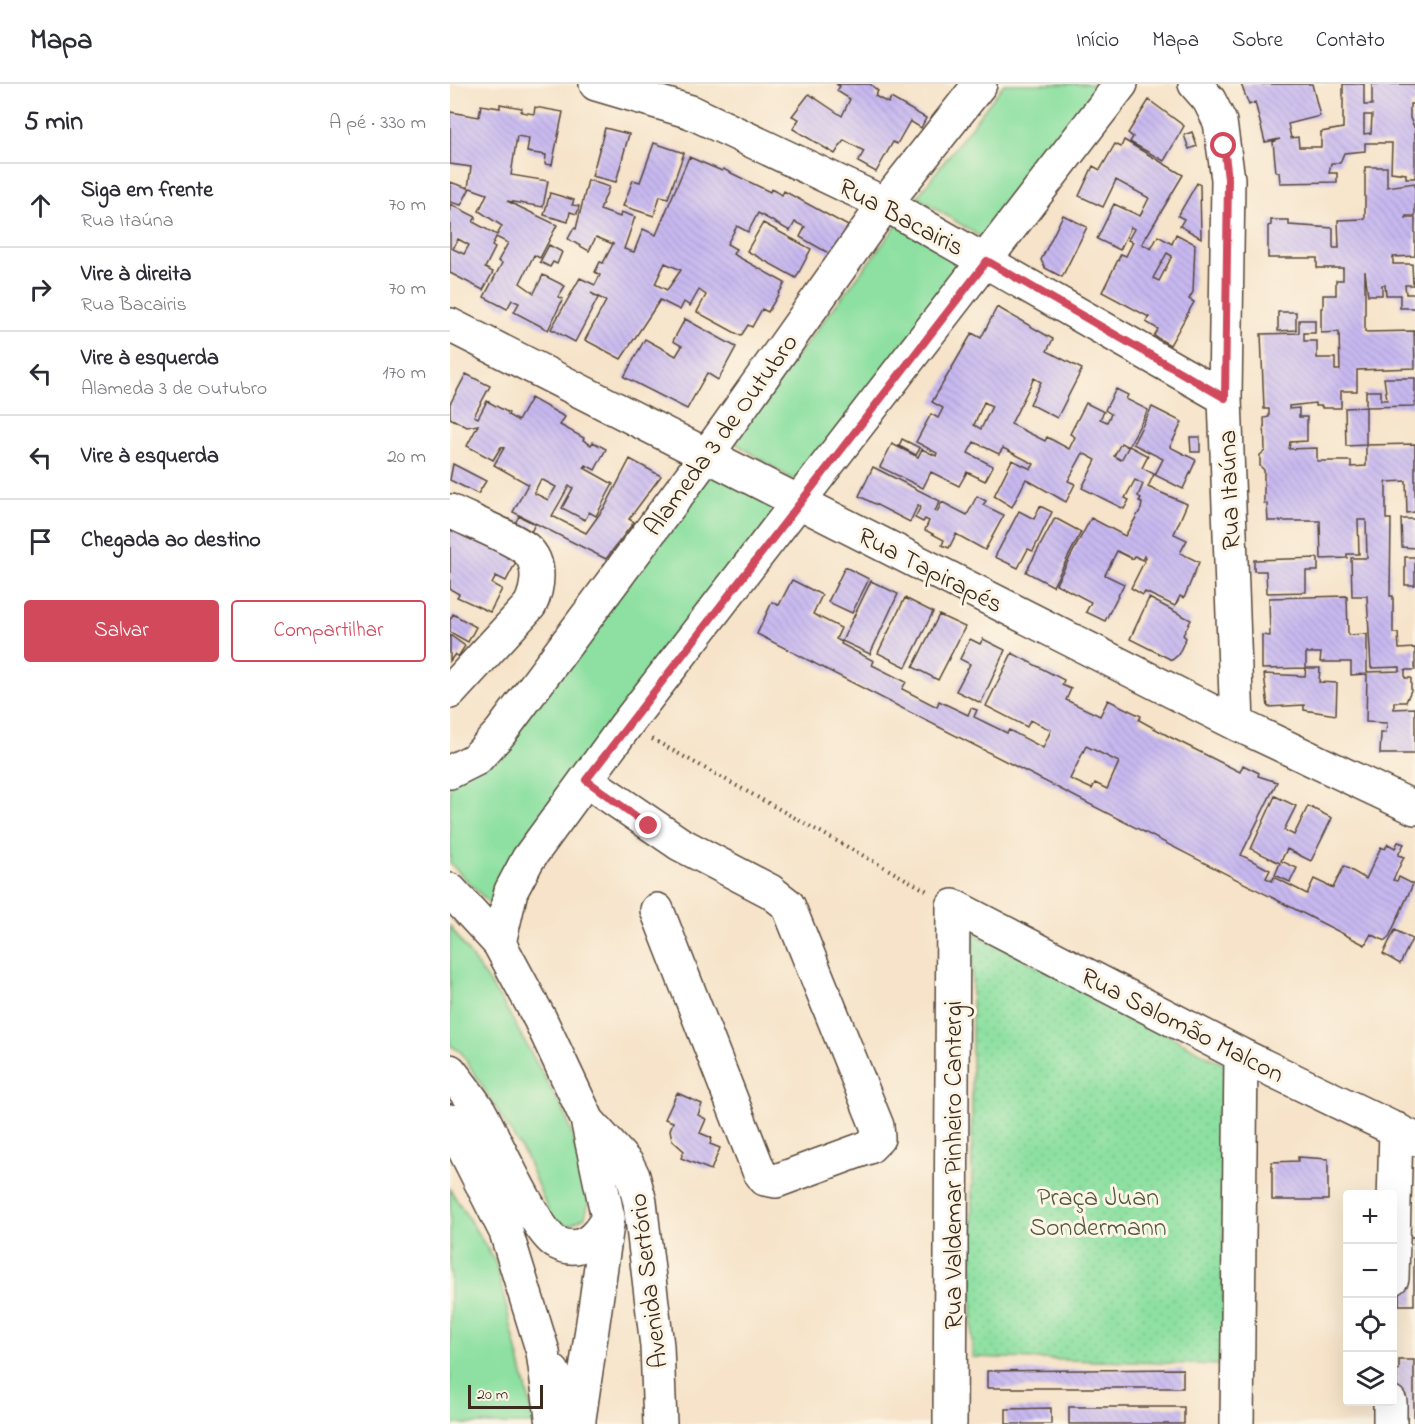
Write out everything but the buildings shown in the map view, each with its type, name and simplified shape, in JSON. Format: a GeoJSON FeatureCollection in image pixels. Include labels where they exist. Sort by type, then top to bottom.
{"type":"FeatureCollection","features":[{"type":"Feature","properties":{"kind":"street","name":"Rua Bacairis"},"geometry":{"type":"LineString","coordinates":[[596,84],[691,112],[885,204],[1225,398]]}},
{"type":"Feature","properties":{"kind":"street","name":"Alameda 3 de Outubro"},"geometry":{"type":"LineString","coordinates":[[450,772],[476,759],[500,733],[707,455],[885,204],[980,84]]}},
{"type":"Feature","properties":{"kind":"street"},"geometry":{"type":"LineString","coordinates":[[499,944],[510,891],[528,859],[626,725],[987,261],[1121,84]]}},
{"type":"Feature","properties":{"kind":"street","name":"Rua Itaúna"},"geometry":{"type":"LineString","coordinates":[[1195,84],[1209,100],[1220,122],[1228,179],[1225,398],[1237,724]]}},
{"type":"Feature","properties":{"kind":"street","name":"Rua Tapirapés"},"geometry":{"type":"LineString","coordinates":[[450,325],[1237,724],[1415,808]]}},
{"type":"Feature","properties":{"kind":"street"},"geometry":{"type":"LineString","coordinates":[[450,511],[526,549],[535,563],[538,577],[536,593],[530,605],[450,692]]}},
{"type":"Feature","properties":{"kind":"street"},"geometry":{"type":"LineString","coordinates":[[586,780],[657,830],[770,891],[788,905],[877,1126],[878,1138],[869,1147],[776,1181],[765,1179],[759,1171],[657,910]]}},
{"type":"Feature","properties":{"kind":"street","name":"Avenida Sertório"},"geometry":{"type":"LineString","coordinates":[[450,890],[499,944],[540,1019],[587,1119],[608,1218]]}},
{"type":"Feature","properties":{"kind":"street","name":"Rua Salomão Malcon"},"geometry":{"type":"LineString","coordinates":[[953,906],[1241,1055],[1405,1134]]}},
{"type":"Feature","properties":{"kind":"street","name":"Rua Valdemar Pinheiro Cantergi"},"geometry":{"type":"LineString","coordinates":[[950,1424],[953,906]]}},
{"type":"Feature","properties":{"kind":"street"},"geometry":{"type":"LineString","coordinates":[[1238,1424],[1241,1055]]}},
{"type":"Feature","properties":{"kind":"street"},"geometry":{"type":"LineString","coordinates":[[450,1071],[478,1110],[537,1219],[555,1243],[570,1247],[584,1245],[593,1240],[608,1218]]}},
{"type":"Feature","properties":{"kind":"street","name":"Avenida Sertório"},"geometry":{"type":"LineString","coordinates":[[587,1119],[627,1164],[640,1202],[657,1346],[660,1424]]}},
{"type":"Feature","properties":{"kind":"street"},"geometry":{"type":"LineString","coordinates":[[450,1121],[506,1232],[543,1352],[570,1422]]}},
{"type":"Feature","properties":{"kind":"street"},"geometry":{"type":"LineString","coordinates":[[1395,1244],[1405,1134]]}},
{"type":"Feature","properties":{"kind":"street"},"geometry":{"type":"LineString","coordinates":[[570,1422],[608,1218]]}},
{"type":"Feature","properties":{"kind":"street"},"geometry":{"type":"LineString","coordinates":[[1390,1406],[1390,1424]]}},
{"type":"Feature","properties":{"kind":"path"},"geometry":{"type":"LineString","coordinates":[[626,725],[953,906]]}},
{"type":"Feature","properties":{"kind":"green space"},"geometry":{"type":"Polygon","coordinates":[[[1004,84],[1100,84],[984,239],[917,197],[1004,84]]]}},
{"type":"Feature","properties":{"kind":"green space"},"geometry":{"type":"Polygon","coordinates":[[[901,220],[964,262],[803,486],[732,441],[901,220]]]}},
{"type":"Feature","properties":{"kind":"green space"},"geometry":{"type":"Polygon","coordinates":[[[715,466],[781,504],[496,910],[450,863],[450,785],[715,466]]]}},
{"type":"Feature","properties":{"kind":"green space"},"geometry":{"type":"Polygon","coordinates":[[[450,926],[503,1003],[566,1116],[590,1197],[585,1217],[568,1226],[551,1217],[525,1155],[461,1052],[450,1045],[450,926]]]}},
{"type":"Feature","properties":{"kind":"green space","name":"Praça Juan Sondermann"},"geometry":{"type":"Polygon","coordinates":[[[972,932],[1225,1065],[1223,1365],[972,1357],[972,932]]]}},
{"type":"Feature","properties":{"kind":"green space"},"geometry":{"type":"Polygon","coordinates":[[[450,1189],[495,1261],[535,1424],[450,1424],[450,1189]]]}},
{"type":"Feature","properties":{"kind":"route"},"geometry":{"type":"LineString","coordinates":[[649,826],[586,780],[626,725],[987,261],[1225,398],[1228,179],[1224,146]]}}]}
